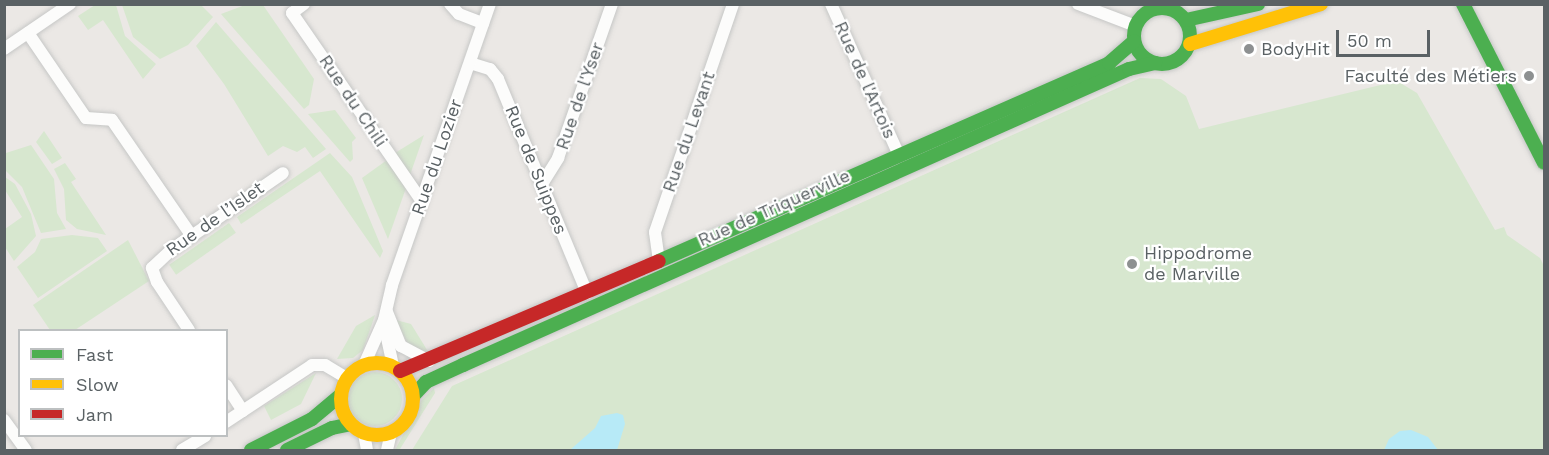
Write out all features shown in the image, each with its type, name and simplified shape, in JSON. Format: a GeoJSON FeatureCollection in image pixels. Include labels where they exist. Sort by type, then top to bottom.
{"type":"FeatureCollection","features":[{"type":"Feature","properties":{"kind":"main road"},"geometry":{"type":"LineString","coordinates":[[1186,20],[1258,4]]}},
{"type":"Feature","properties":{"kind":"main road"},"geometry":{"type":"LineString","coordinates":[[1190,44],[1186,20],[1171,9],[1154,6],[1136,26],[1134,41],[1142,55],[1155,63],[1172,63],[1190,44],[1320,4]]}},
{"type":"Feature","properties":{"kind":"main road"},"geometry":{"type":"LineString","coordinates":[[1463,4],[1545,163]]}},
{"type":"Feature","properties":{"kind":"main road","name":"Rue de Triquerville"},"geometry":{"type":"LineString","coordinates":[[397,369],[430,362],[1109,63],[1134,41]]}},
{"type":"Feature","properties":{"kind":"main road","name":"Rue de Triquerville"},"geometry":{"type":"LineString","coordinates":[[413,396],[426,382],[474,360],[1129,69],[1155,63]]}},
{"type":"Feature","properties":{"kind":"main road"},"geometry":{"type":"LineString","coordinates":[[364,365],[397,369],[413,396],[408,417],[391,432],[363,433],[351,424],[342,407],[341,395],[347,378],[364,365]]}},
{"type":"Feature","properties":{"kind":"main road"},"geometry":{"type":"LineString","coordinates":[[251,450],[312,419],[341,395]]}},
{"type":"Feature","properties":{"kind":"main road"},"geometry":{"type":"LineString","coordinates":[[287,450],[332,428],[351,424]]}},
{"type":"Feature","properties":{"kind":"street"},"geometry":{"type":"LineString","coordinates":[[4,49],[70,4]]}},
{"type":"Feature","properties":{"kind":"street","name":"Rue du Chili"},"geometry":{"type":"LineString","coordinates":[[304,4],[292,13],[422,200]]}},
{"type":"Feature","properties":{"kind":"street"},"geometry":{"type":"LineString","coordinates":[[450,4],[459,14],[483,23]]}},
{"type":"Feature","properties":{"kind":"street","name":"Rue du Lozier"},"geometry":{"type":"LineString","coordinates":[[364,365],[385,315],[490,4]]}},
{"type":"Feature","properties":{"kind":"street","name":"Rue de l'Yser"},"geometry":{"type":"LineString","coordinates":[[542,184],[558,158],[612,4]]}},
{"type":"Feature","properties":{"kind":"street","name":"Rue du Levant"},"geometry":{"type":"LineString","coordinates":[[659,261],[655,232],[733,4]]}},
{"type":"Feature","properties":{"kind":"street","name":"Rue de l'Artois"},"geometry":{"type":"LineString","coordinates":[[831,4],[899,155]]}},
{"type":"Feature","properties":{"kind":"street"},"geometry":{"type":"LineString","coordinates":[[1078,4],[1136,26]]}},
{"type":"Feature","properties":{"kind":"street"},"geometry":{"type":"LineString","coordinates":[[28,33],[86,118],[112,120],[191,235]]}},
{"type":"Feature","properties":{"kind":"street","name":"Rue de Suippes"},"geometry":{"type":"LineString","coordinates":[[470,63],[490,69],[498,79],[587,293]]}},
{"type":"Feature","properties":{"kind":"street","name":"Rue de l’Islet"},"geometry":{"type":"LineString","coordinates":[[188,329],[156,282],[152,268],[191,235],[283,173]]}},
{"type":"Feature","properties":{"kind":"street"},"geometry":{"type":"LineString","coordinates":[[385,315],[401,346],[430,362]]}},
{"type":"Feature","properties":{"kind":"street","name":"Rue du Lozier"},"geometry":{"type":"LineString","coordinates":[[385,315],[397,369]]}},
{"type":"Feature","properties":{"kind":"street"},"geometry":{"type":"LineString","coordinates":[[228,421],[312,365],[325,365],[347,378]]}},
{"type":"Feature","properties":{"kind":"street"},"geometry":{"type":"LineString","coordinates":[[228,388],[243,411]]}},
{"type":"Feature","properties":{"kind":"street"},"geometry":{"type":"LineString","coordinates":[[4,420],[26,450]]}},
{"type":"Feature","properties":{"kind":"street"},"geometry":{"type":"LineString","coordinates":[[387,450],[391,432]]}},
{"type":"Feature","properties":{"kind":"street"},"geometry":{"type":"LineString","coordinates":[[363,433],[367,450]]}},
{"type":"Feature","properties":{"kind":"street"},"geometry":{"type":"LineString","coordinates":[[183,450],[202,437]]}},
{"type":"Feature","properties":{"kind":"green space"},"geometry":{"type":"Polygon","coordinates":[[[95,5],[116,5],[125,36],[156,64],[143,79],[103,20],[88,30],[78,16],[95,5]]]}},
{"type":"Feature","properties":{"kind":"green space"},"geometry":{"type":"Polygon","coordinates":[[[122,5],[201,5],[213,17],[188,45],[160,59],[133,37],[122,5]]]}},
{"type":"Feature","properties":{"kind":"green space"},"geometry":{"type":"Polygon","coordinates":[[[245,5],[263,5],[314,79],[309,105],[304,109],[221,14],[245,5]]]}},
{"type":"Feature","properties":{"kind":"green space"},"geometry":{"type":"Polygon","coordinates":[[[216,22],[326,149],[313,158],[305,147],[297,152],[283,146],[268,156],[224,84],[196,46],[216,22]]]}},
{"type":"Feature","properties":{"kind":"green space","name":"Hippodrome de Marville"},"geometry":{"type":"Polygon","coordinates":[[[1140,78],[1161,79],[1186,96],[1199,129],[1397,81],[1417,93],[1495,230],[1504,227],[1507,235],[1540,258],[1544,266],[1544,450],[412,450],[452,386],[1140,78]]]}},
{"type":"Feature","properties":{"kind":"green space"},"geometry":{"type":"Polygon","coordinates":[[[335,110],[356,138],[352,142],[353,159],[350,162],[308,114],[335,110]]]}},
{"type":"Feature","properties":{"kind":"green space"},"geometry":{"type":"Polygon","coordinates":[[[44,131],[62,158],[52,164],[36,142],[44,131]]]}},
{"type":"Feature","properties":{"kind":"green space"},"geometry":{"type":"Polygon","coordinates":[[[424,135],[410,175],[395,153],[424,135]]]}},
{"type":"Feature","properties":{"kind":"green space"},"geometry":{"type":"Polygon","coordinates":[[[31,145],[54,179],[57,213],[66,229],[41,233],[22,187],[5,170],[6,153],[31,145]]]}},
{"type":"Feature","properties":{"kind":"green space"},"geometry":{"type":"Polygon","coordinates":[[[330,153],[352,177],[383,251],[380,258],[320,171],[241,224],[237,217],[330,153]]]}},
{"type":"Feature","properties":{"kind":"green space"},"geometry":{"type":"Polygon","coordinates":[[[387,160],[406,188],[388,239],[362,178],[387,160]]]}},
{"type":"Feature","properties":{"kind":"green space"},"geometry":{"type":"Polygon","coordinates":[[[65,163],[76,179],[71,182],[106,235],[77,229],[66,220],[64,189],[54,169],[65,163]]]}},
{"type":"Feature","properties":{"kind":"green space"},"geometry":{"type":"Polygon","coordinates":[[[5,177],[15,184],[31,214],[36,236],[14,261],[5,247],[5,229],[22,217],[5,190],[5,177]]]}},
{"type":"Feature","properties":{"kind":"green space"},"geometry":{"type":"Polygon","coordinates":[[[229,223],[236,233],[176,275],[169,265],[229,223]]]}},
{"type":"Feature","properties":{"kind":"green space"},"geometry":{"type":"Polygon","coordinates":[[[72,235],[98,238],[107,251],[38,298],[17,267],[35,252],[41,239],[72,235]]]}},
{"type":"Feature","properties":{"kind":"green space"},"geometry":{"type":"Polygon","coordinates":[[[128,240],[149,281],[77,329],[49,329],[33,305],[128,240]]]}},
{"type":"Feature","properties":{"kind":"green space"},"geometry":{"type":"Polygon","coordinates":[[[375,315],[363,350],[353,358],[337,359],[356,326],[375,315]]]}},
{"type":"Feature","properties":{"kind":"green space"},"geometry":{"type":"Polygon","coordinates":[[[396,320],[411,324],[429,353],[408,345],[396,320]]]}},
{"type":"Feature","properties":{"kind":"green space"},"geometry":{"type":"Polygon","coordinates":[[[375,372],[385,374],[394,380],[400,389],[402,399],[400,409],[394,418],[385,424],[375,426],[365,424],[356,418],[350,409],[348,399],[350,389],[356,380],[365,374],[375,372]]]}},
{"type":"Feature","properties":{"kind":"green space"},"geometry":{"type":"Polygon","coordinates":[[[316,373],[301,404],[271,420],[264,406],[316,373]]]}},
{"type":"Feature","properties":{"kind":"green space"},"geometry":{"type":"Polygon","coordinates":[[[434,388],[435,393],[400,449],[395,450],[421,401],[434,388]]]}},
{"type":"Feature","properties":{"kind":"water"},"geometry":{"type":"Polygon","coordinates":[[[617,413],[623,415],[625,424],[617,450],[570,450],[595,428],[601,416],[617,413]]]}},
{"type":"Feature","properties":{"kind":"water"},"geometry":{"type":"Polygon","coordinates":[[[1411,430],[1428,437],[1438,450],[1384,450],[1389,439],[1400,431],[1411,430]]]}},
{"type":"Feature","properties":{"kind":"traffic: fast"},"geometry":{"type":"LineString","coordinates":[[1186,20],[1258,4]]}},
{"type":"Feature","properties":{"kind":"traffic: fast"},"geometry":{"type":"LineString","coordinates":[[1463,4],[1544,163]]}},
{"type":"Feature","properties":{"kind":"traffic: fast"},"geometry":{"type":"LineString","coordinates":[[1156,8],[1168,8],[1182,16],[1190,30],[1190,36],[1188,47],[1182,56],[1168,64],[1156,64],[1139,52],[1134,42],[1134,30],[1146,13],[1156,8]]}},
{"type":"Feature","properties":{"kind":"traffic: fast"},"geometry":{"type":"LineString","coordinates":[[659,261],[1109,63],[1134,41]]}},
{"type":"Feature","properties":{"kind":"traffic: fast"},"geometry":{"type":"LineString","coordinates":[[413,396],[426,382],[463,365],[1129,69],[1155,63]]}},
{"type":"Feature","properties":{"kind":"traffic: fast"},"geometry":{"type":"LineString","coordinates":[[251,450],[312,419],[341,395]]}},
{"type":"Feature","properties":{"kind":"traffic: fast"},"geometry":{"type":"LineString","coordinates":[[287,450],[332,428],[351,424]]}},
{"type":"Feature","properties":{"kind":"traffic: slow"},"geometry":{"type":"LineString","coordinates":[[1190,44],[1321,4]]}},
{"type":"Feature","properties":{"kind":"traffic: slow"},"geometry":{"type":"LineString","coordinates":[[377,363],[391,366],[403,373],[410,385],[413,399],[410,413],[403,425],[391,432],[377,435],[363,432],[351,425],[344,413],[341,399],[344,385],[351,373],[363,366],[377,363]]}},
{"type":"Feature","properties":{"kind":"traffic: jam"},"geometry":{"type":"LineString","coordinates":[[400,371],[659,261]]}},
{"type":"Feature","properties":{"kind":"place","name":"BodyHit"},"geometry":{"type":"Point","coordinates":[1249,49]}},
{"type":"Feature","properties":{"kind":"place","name":"Faculté des Métiers"},"geometry":{"type":"Point","coordinates":[1529,76]}},
{"type":"Feature","properties":{"kind":"place","name":"Hippodrome de Marville"},"geometry":{"type":"Point","coordinates":[1132,264]}}]}
